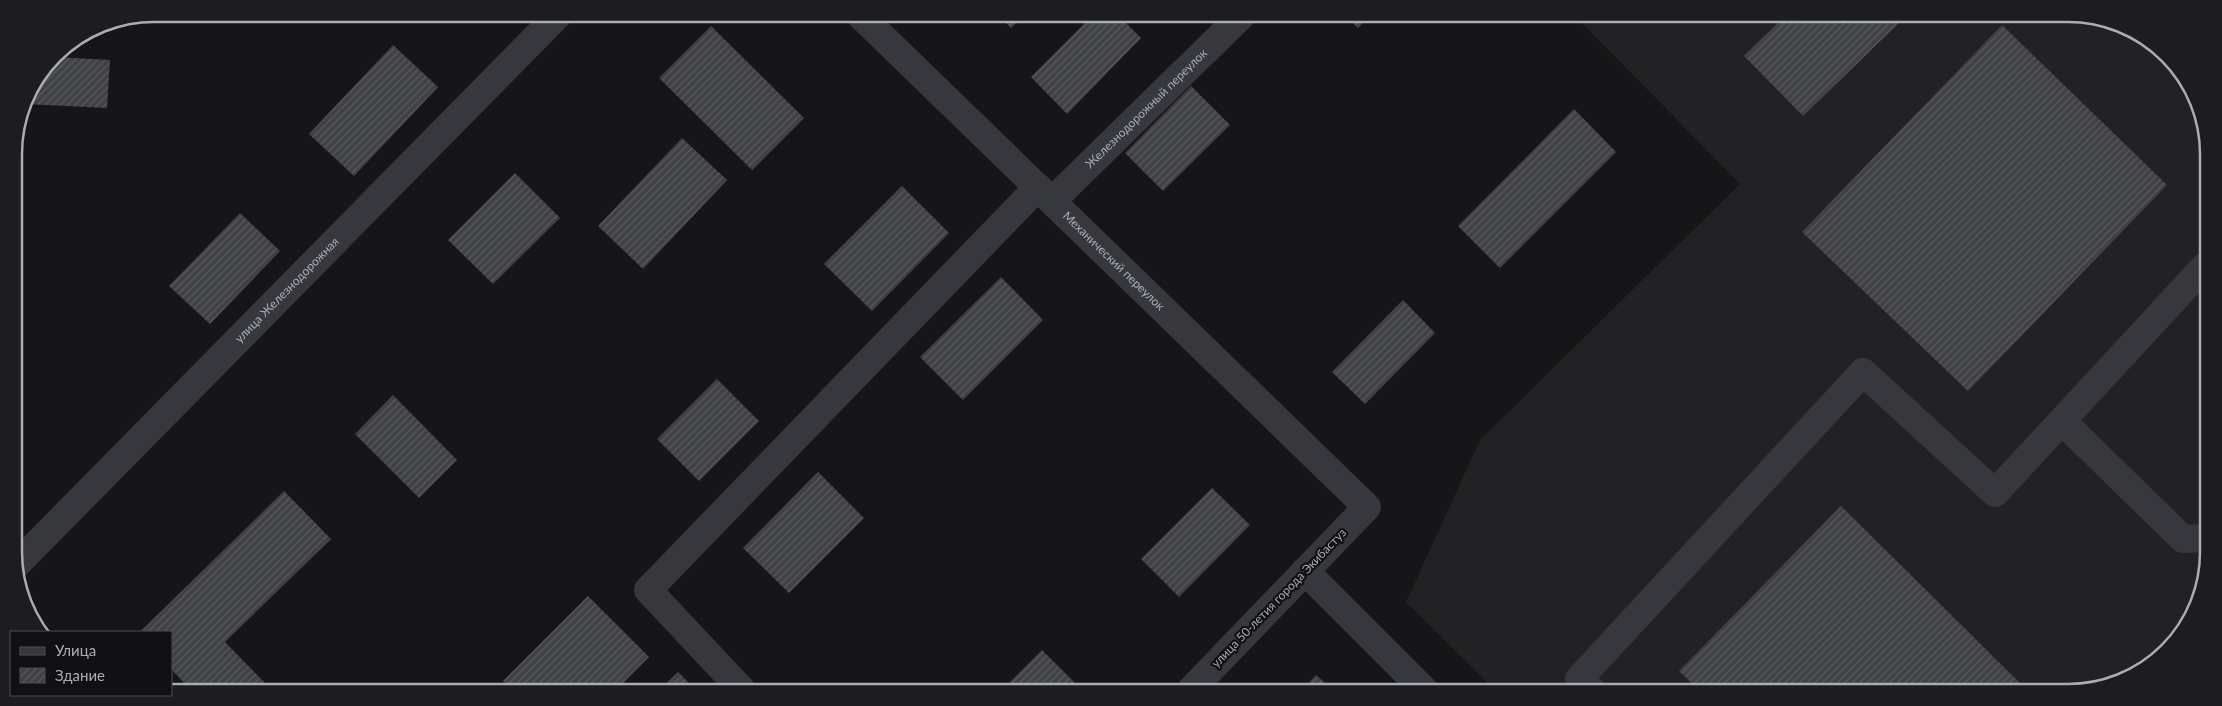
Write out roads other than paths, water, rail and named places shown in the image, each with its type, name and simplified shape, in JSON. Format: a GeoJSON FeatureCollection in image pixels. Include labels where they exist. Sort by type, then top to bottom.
{"type":"FeatureCollection","features":[{"type":"Feature","properties":{"kind":"street","name":"улица Железнодорожная"},"geometry":{"type":"LineString","coordinates":[[23,558],[551,22]]}},
{"type":"Feature","properties":{"kind":"street","name":"Механический переулок"},"geometry":{"type":"LineString","coordinates":[[867,22],[1366,507]]}},
{"type":"Feature","properties":{"kind":"street","name":"Железнодорожный переулок"},"geometry":{"type":"LineString","coordinates":[[736,684],[648,590],[1045,194],[1234,22]]}},
{"type":"Feature","properties":{"kind":"street"},"geometry":{"type":"LineString","coordinates":[[1584,683],[1579,679],[1863,372],[1995,493],[2200,271]]}},
{"type":"Feature","properties":{"kind":"street"},"geometry":{"type":"LineString","coordinates":[[2062,421],[2183,539],[2200,538]]}},
{"type":"Feature","properties":{"kind":"street","name":"улица 50-летия города Экибастуз"},"geometry":{"type":"LineString","coordinates":[[1197,683],[1366,507]]}},
{"type":"Feature","properties":{"kind":"street"},"geometry":{"type":"LineString","coordinates":[[1305,571],[1417,683]]}}]}
